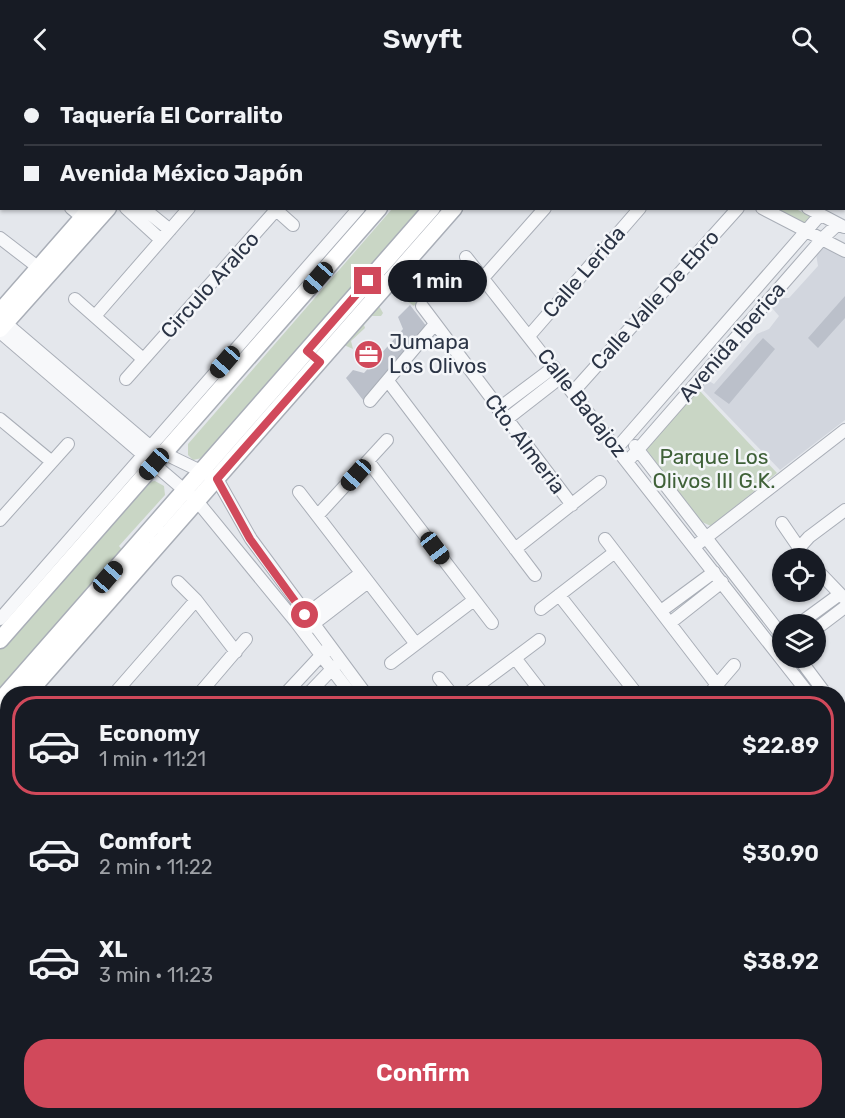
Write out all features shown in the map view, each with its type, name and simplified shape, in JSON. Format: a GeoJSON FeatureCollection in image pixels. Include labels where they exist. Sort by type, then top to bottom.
{"type":"FeatureCollection","features":[{"type":"Feature","properties":{"kind":"street"},"geometry":{"type":"LineString","coordinates":[[1,323],[106,210]]}},
{"type":"Feature","properties":{"kind":"street"},"geometry":{"type":"LineString","coordinates":[[129,210],[166,235]]}},
{"type":"Feature","properties":{"kind":"street"},"geometry":{"type":"LineString","coordinates":[[145,210],[166,235]]}},
{"type":"Feature","properties":{"kind":"street"},"geometry":{"type":"LineString","coordinates":[[95,316],[187,210]]}},
{"type":"Feature","properties":{"kind":"street","name":"Circulo Aralco"},"geometry":{"type":"LineString","coordinates":[[126,379],[274,210]]}},
{"type":"Feature","properties":{"kind":"street","name":"Circulo Aralco"},"geometry":{"type":"LineString","coordinates":[[276,210],[293,225]]}},
{"type":"Feature","properties":{"kind":"street"},"geometry":{"type":"LineString","coordinates":[[0,640],[357,210]]}},
{"type":"Feature","properties":{"kind":"street"},"geometry":{"type":"LineString","coordinates":[[0,619],[377,210]]}},
{"type":"Feature","properties":{"kind":"street"},"geometry":{"type":"LineString","coordinates":[[421,235],[431,210]]}},
{"type":"Feature","properties":{"kind":"street"},"geometry":{"type":"LineString","coordinates":[[34,686],[191,495],[201,471],[313,356],[421,235],[452,210]]}},
{"type":"Feature","properties":{"kind":"street"},"geometry":{"type":"LineString","coordinates":[[483,278],[543,210]]}},
{"type":"Feature","properties":{"kind":"street","name":"Calle Lerida"},"geometry":{"type":"LineString","coordinates":[[529,336],[638,210]]}},
{"type":"Feature","properties":{"kind":"street","name":"Calle Valle De Ebro"},"geometry":{"type":"LineString","coordinates":[[573,392],[736,210]]}},
{"type":"Feature","properties":{"kind":"street"},"geometry":{"type":"LineString","coordinates":[[766,210],[845,251]]}},
{"type":"Feature","properties":{"kind":"street"},"geometry":{"type":"LineString","coordinates":[[811,210],[841,226]]}},
{"type":"Feature","properties":{"kind":"street"},"geometry":{"type":"LineString","coordinates":[[1,323],[82,212]]}},
{"type":"Feature","properties":{"kind":"street","name":"Avenida Iberica"},"geometry":{"type":"LineString","coordinates":[[617,447],[820,215]]}},
{"type":"Feature","properties":{"kind":"street","name":"Avenida Iberica"},"geometry":{"type":"LineString","coordinates":[[628,461],[823,238],[841,226]]}},
{"type":"Feature","properties":{"kind":"street"},"geometry":{"type":"LineString","coordinates":[[0,238],[39,268]]}},
{"type":"Feature","properties":{"kind":"street","name":"Calle Badajoz"},"geometry":{"type":"LineString","coordinates":[[466,257],[628,461],[802,686]]}},
{"type":"Feature","properties":{"kind":"street"},"geometry":{"type":"LineString","coordinates":[[75,299],[143,359]]}},
{"type":"Feature","properties":{"kind":"street","name":"Cto. Almeria"},"geometry":{"type":"LineString","coordinates":[[422,306],[572,505]]}},
{"type":"Feature","properties":{"kind":"street"},"geometry":{"type":"LineString","coordinates":[[1,323],[153,455],[305,624],[336,665],[346,686]]}},
{"type":"Feature","properties":{"kind":"street"},"geometry":{"type":"LineString","coordinates":[[370,401],[435,324]]}},
{"type":"Feature","properties":{"kind":"street"},"geometry":{"type":"LineString","coordinates":[[712,339],[724,352]]}},
{"type":"Feature","properties":{"kind":"street"},"geometry":{"type":"LineString","coordinates":[[14,686],[191,495],[217,479],[313,356]]}},
{"type":"Feature","properties":{"kind":"street"},"geometry":{"type":"LineString","coordinates":[[498,409],[558,372]]}},
{"type":"Feature","properties":{"kind":"street"},"geometry":{"type":"LineString","coordinates":[[507,419],[558,372]]}},
{"type":"Feature","properties":{"kind":"street"},"geometry":{"type":"LineString","coordinates":[[388,381],[535,575]]}},
{"type":"Feature","properties":{"kind":"street"},"geometry":{"type":"LineString","coordinates":[[1,422],[52,462]]}},
{"type":"Feature","properties":{"kind":"street"},"geometry":{"type":"LineString","coordinates":[[694,546],[845,430]]}},
{"type":"Feature","properties":{"kind":"street","name":"Calle Badajoz"},"geometry":{"type":"LineString","coordinates":[[626,437],[639,450],[772,622]]}},
{"type":"Feature","properties":{"kind":"street"},"geometry":{"type":"LineString","coordinates":[[318,516],[387,440]]}},
{"type":"Feature","properties":{"kind":"street"},"geometry":{"type":"LineString","coordinates":[[0,520],[68,444]]}},
{"type":"Feature","properties":{"kind":"street"},"geometry":{"type":"LineString","coordinates":[[153,455],[201,471],[217,479],[250,539],[305,624]]}},
{"type":"Feature","properties":{"kind":"street"},"geometry":{"type":"LineString","coordinates":[[368,461],[492,623]]}},
{"type":"Feature","properties":{"kind":"street","name":"Cto. Almeria"},"geometry":{"type":"LineString","coordinates":[[515,549],[600,482]]}},
{"type":"Feature","properties":{"kind":"street"},"geometry":{"type":"LineString","coordinates":[[299,492],[416,644]]}},
{"type":"Feature","properties":{"kind":"street"},"geometry":{"type":"LineString","coordinates":[[805,548],[809,537],[845,510]]}},
{"type":"Feature","properties":{"kind":"street"},"geometry":{"type":"LineString","coordinates":[[782,523],[800,548]]}},
{"type":"Feature","properties":{"kind":"street"},"geometry":{"type":"LineString","coordinates":[[605,539],[670,623],[712,686]]}},
{"type":"Feature","properties":{"kind":"street"},"geometry":{"type":"LineString","coordinates":[[541,609],[615,552]]}},
{"type":"Feature","properties":{"kind":"street"},"geometry":{"type":"LineString","coordinates":[[305,624],[365,577]]}},
{"type":"Feature","properties":{"kind":"street"},"geometry":{"type":"LineString","coordinates":[[661,611],[718,577]]}},
{"type":"Feature","properties":{"kind":"street"},"geometry":{"type":"LineString","coordinates":[[670,623],[718,577]]}},
{"type":"Feature","properties":{"kind":"street"},"geometry":{"type":"LineString","coordinates":[[815,614],[842,597],[826,579]]}},
{"type":"Feature","properties":{"kind":"street"},"geometry":{"type":"LineString","coordinates":[[178,582],[196,600],[236,652]]}},
{"type":"Feature","properties":{"kind":"street"},"geometry":{"type":"LineString","coordinates":[[559,595],[630,686]]}},
{"type":"Feature","properties":{"kind":"street"},"geometry":{"type":"LineString","coordinates":[[121,686],[196,600]]}},
{"type":"Feature","properties":{"kind":"street"},"geometry":{"type":"LineString","coordinates":[[391,663],[474,600]]}},
{"type":"Feature","properties":{"kind":"street"},"geometry":{"type":"LineString","coordinates":[[826,621],[845,607]]}},
{"type":"Feature","properties":{"kind":"street"},"geometry":{"type":"LineString","coordinates":[[206,686],[246,639]]}},
{"type":"Feature","properties":{"kind":"street"},"geometry":{"type":"LineString","coordinates":[[477,686],[539,640]]}},
{"type":"Feature","properties":{"kind":"street"},"geometry":{"type":"LineString","coordinates":[[292,686],[325,650]]}},
{"type":"Feature","properties":{"kind":"street"},"geometry":{"type":"LineString","coordinates":[[515,658],[537,686]]}},
{"type":"Feature","properties":{"kind":"street"},"geometry":{"type":"LineString","coordinates":[[316,686],[336,665]]}},
{"type":"Feature","properties":{"kind":"street"},"geometry":{"type":"LineString","coordinates":[[336,665],[358,686]]}},
{"type":"Feature","properties":{"kind":"street"},"geometry":{"type":"LineString","coordinates":[[716,686],[734,665]]}},
{"type":"Feature","properties":{"kind":"street"},"geometry":{"type":"LineString","coordinates":[[806,668],[820,686]]}},
{"type":"Feature","properties":{"kind":"street"},"geometry":{"type":"LineString","coordinates":[[439,678],[445,686]]}},
{"type":"Feature","properties":{"kind":"shaded area"},"geometry":{"type":"Polygon","coordinates":[[[823,246],[845,255],[845,420],[780,470],[700,387],[707,380],[714,384],[757,334],[769,329],[779,316],[772,308],[780,298],[789,298],[818,266],[816,254],[823,246]]]}},
{"type":"Feature","properties":{"kind":"green space"},"geometry":{"type":"Polygon","coordinates":[[[391,210],[420,210],[202,458],[193,460],[188,455],[188,444],[391,210]]]}},
{"type":"Feature","properties":{"kind":"green space"},"geometry":{"type":"Polygon","coordinates":[[[774,210],[798,210],[814,218],[809,227],[774,210]]]}},
{"type":"Feature","properties":{"kind":"green space"},"geometry":{"type":"Polygon","coordinates":[[[400,280],[421,296],[414,306],[403,298],[400,280]]]}},
{"type":"Feature","properties":{"kind":"green space"},"geometry":{"type":"Polygon","coordinates":[[[379,306],[383,313],[381,316],[372,316],[364,325],[365,328],[351,341],[353,349],[344,345],[379,306]]]}},
{"type":"Feature","properties":{"kind":"green space","name":"Parque Los Olivos III G.K."},"geometry":{"type":"Polygon","coordinates":[[[699,390],[777,473],[711,526],[702,522],[646,449],[699,390]]]}},
{"type":"Feature","properties":{"kind":"green space"},"geometry":{"type":"Polygon","coordinates":[[[155,481],[164,486],[165,495],[119,546],[123,551],[4,686],[0,686],[0,649],[144,483],[155,481]]]}},
{"type":"Feature","properties":{"kind":"building"},"geometry":{"type":"Polygon","coordinates":[[[845,296],[845,318],[818,348],[808,338],[845,296]]]}},
{"type":"Feature","properties":{"kind":"building"},"geometry":{"type":"Polygon","coordinates":[[[410,305],[427,327],[363,400],[346,378],[353,370],[364,373],[403,329],[398,317],[410,305]]]}},
{"type":"Feature","properties":{"kind":"building"},"geometry":{"type":"Polygon","coordinates":[[[763,338],[775,349],[729,404],[714,393],[763,338]]]}},
{"type":"Feature","properties":{"kind":"place","name":"Jumapa Los Olivos"},"geometry":{"type":"Point","coordinates":[368,354]}},
{"type":"Feature","properties":{"kind":"route"},"geometry":{"type":"LineString","coordinates":[[305,615],[250,539],[217,479],[320,362],[307,351],[368,281]]}}]}
